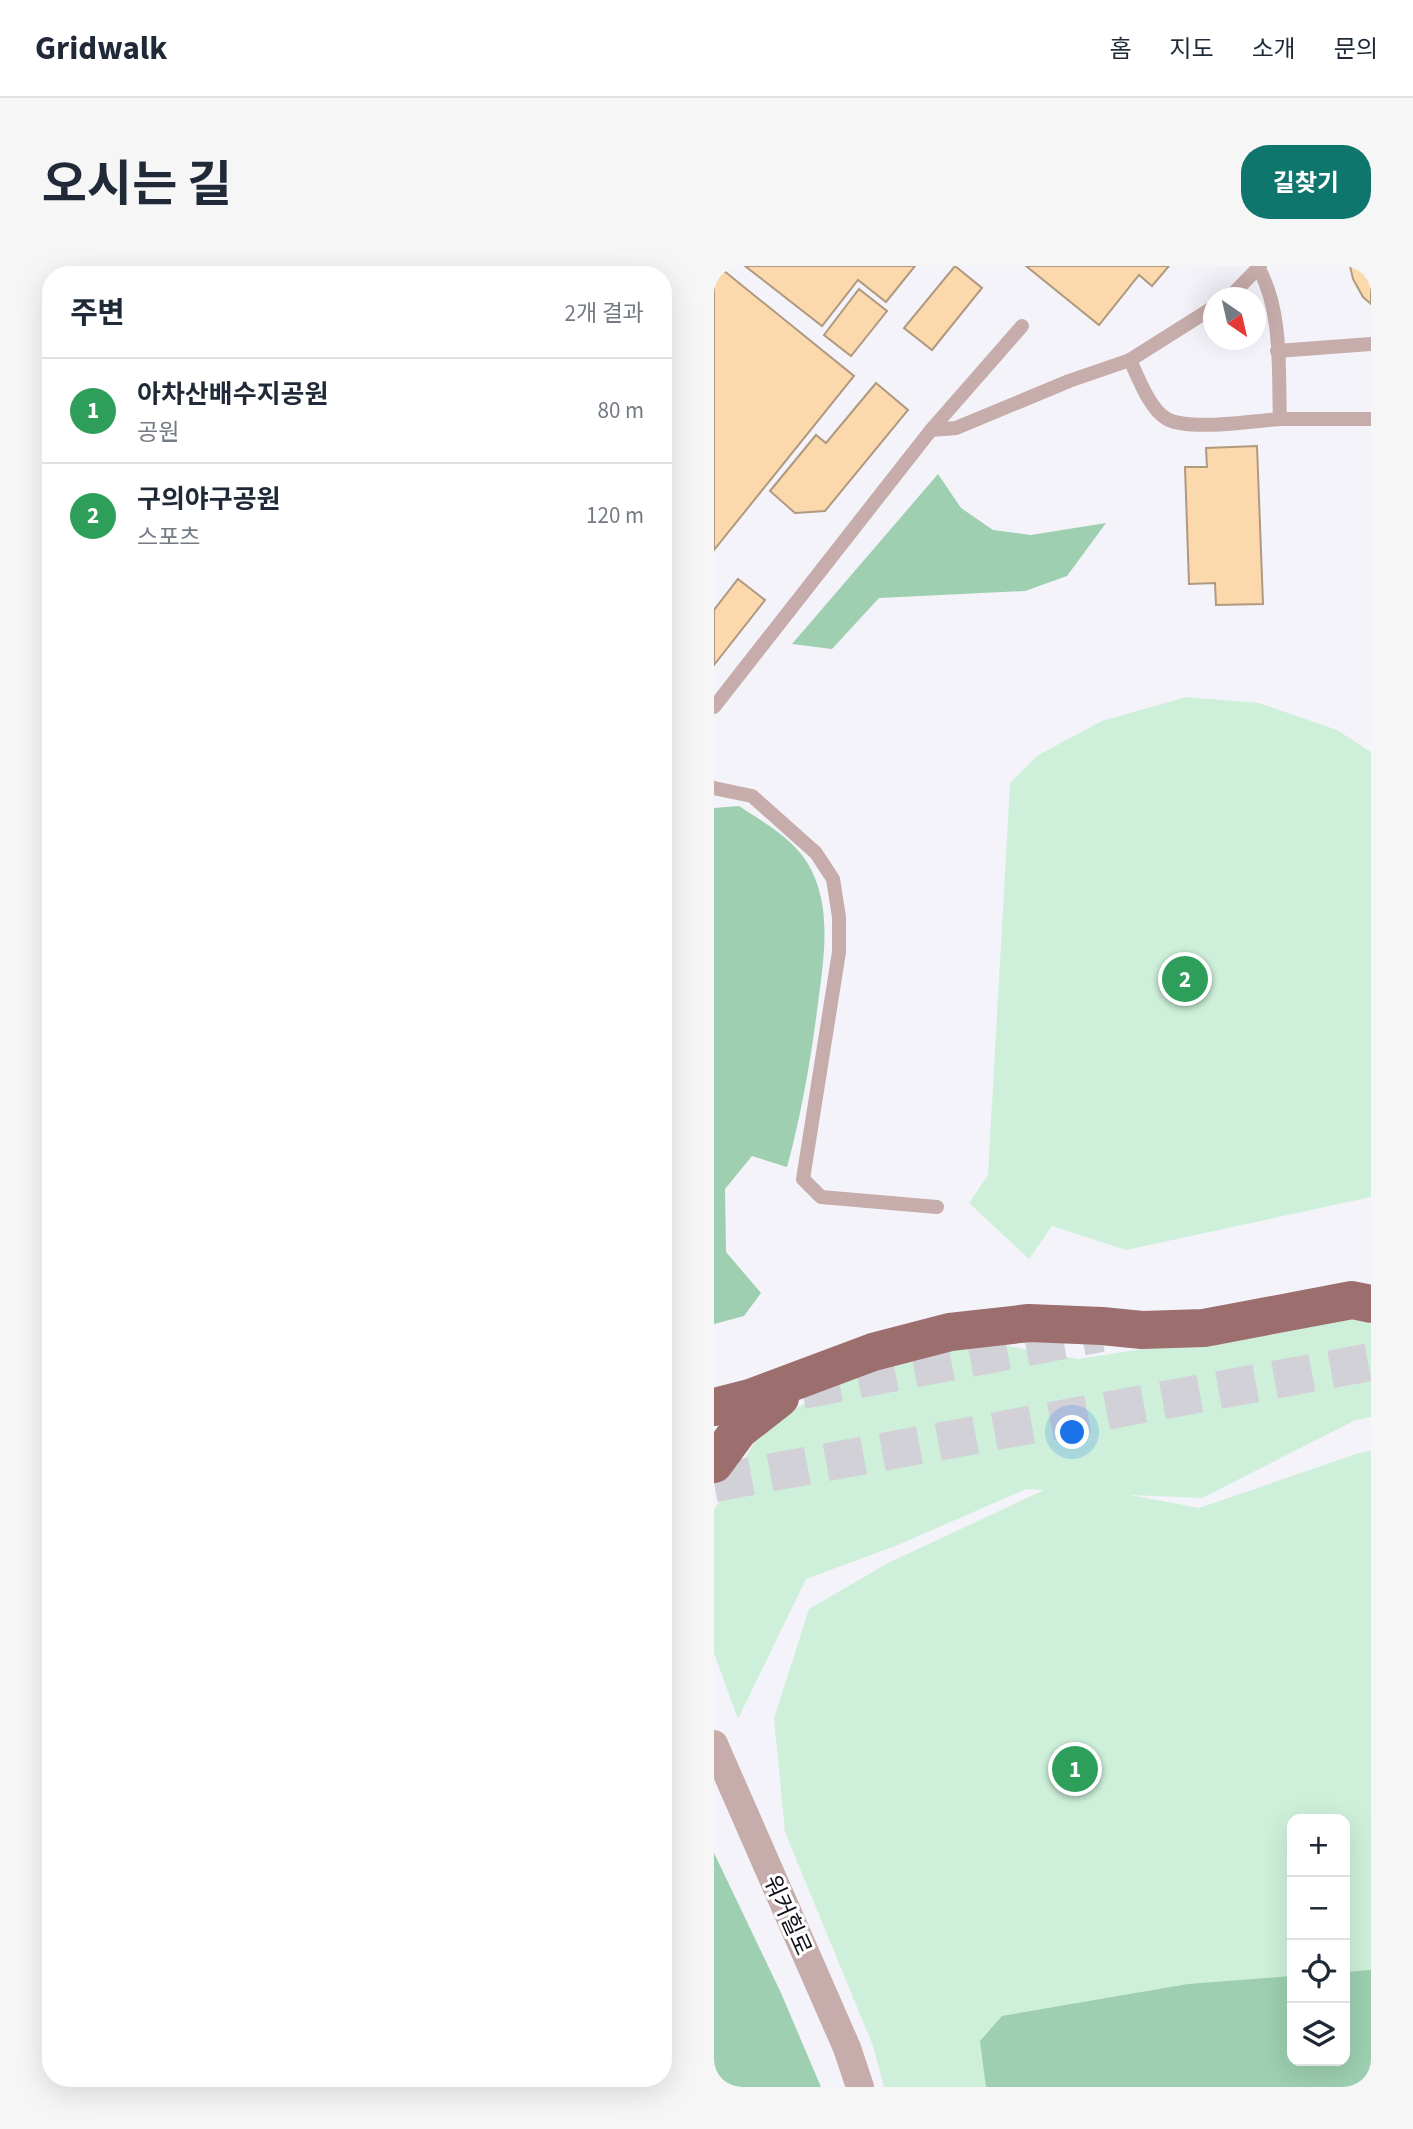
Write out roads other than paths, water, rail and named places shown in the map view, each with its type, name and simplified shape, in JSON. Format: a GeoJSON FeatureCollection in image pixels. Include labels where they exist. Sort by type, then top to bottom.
{"type":"FeatureCollection","features":[{"type":"Feature","properties":{"kind":"main road"},"geometry":{"type":"LineString","coordinates":[[714,1407],[750,1398],[873,1352],[950,1332],[988,1326],[1067,1324],[1142,1330],[1204,1328],[1365,1297]]}},
{"type":"Feature","properties":{"kind":"main road"},"geometry":{"type":"LineString","coordinates":[[714,1464],[725,1446],[753,1417],[820,1371]]}},
{"type":"Feature","properties":{"kind":"street","name":"워커힐로"},"geometry":{"type":"LineString","coordinates":[[714,1744],[841,2036],[860,2087]]}},
{"type":"Feature","properties":{"kind":"lane"},"geometry":{"type":"LineString","coordinates":[[1240,287],[1259,267],[1268,286],[1278,351],[1280,419]]}},
{"type":"Feature","properties":{"kind":"lane"},"geometry":{"type":"LineString","coordinates":[[931,430],[956,428],[1069,381],[1130,360],[1203,313]]}},
{"type":"Feature","properties":{"kind":"lane"},"geometry":{"type":"LineString","coordinates":[[714,707],[931,430],[1022,326]]}},
{"type":"Feature","properties":{"kind":"lane"},"geometry":{"type":"LineString","coordinates":[[1278,351],[1371,344]]}},
{"type":"Feature","properties":{"kind":"lane"},"geometry":{"type":"LineString","coordinates":[[1130,360],[1151,402],[1166,419],[1190,425],[1280,419],[1371,419]]}},
{"type":"Feature","properties":{"kind":"lane"},"geometry":{"type":"LineString","coordinates":[[714,788],[752,796],[816,853],[834,879],[839,917],[839,952],[803,1179],[821,1197],[937,1207]]}},
{"type":"Feature","properties":{"kind":"tunnel"},"geometry":{"type":"LineString","coordinates":[[802,1390],[1101,1333]]}},
{"type":"Feature","properties":{"kind":"tunnel"},"geometry":{"type":"LineString","coordinates":[[714,1483],[1371,1362]]}},
{"type":"Feature","properties":{"kind":"place","name":"구의야구공원"},"geometry":{"type":"Point","coordinates":[1185,979]}},
{"type":"Feature","properties":{"kind":"place","name":"아차산배수지공원"},"geometry":{"type":"Point","coordinates":[1075,1769]}}]}
